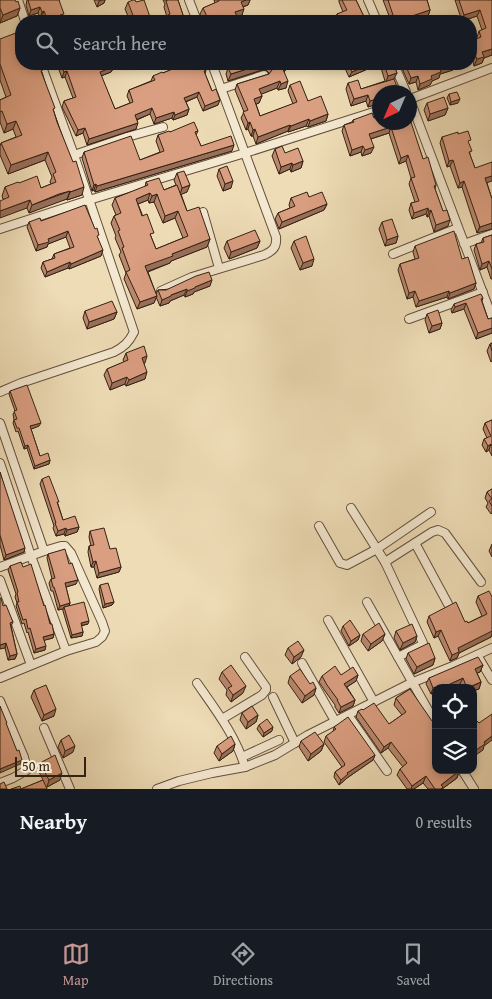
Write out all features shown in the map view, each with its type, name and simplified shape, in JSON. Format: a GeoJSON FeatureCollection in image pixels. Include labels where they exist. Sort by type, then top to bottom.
{"type":"FeatureCollection","features":[{"type":"Feature","properties":{"kind":"street"},"geometry":{"type":"LineString","coordinates":[[18,0],[23,15]]}},
{"type":"Feature","properties":{"kind":"street"},"geometry":{"type":"LineString","coordinates":[[189,0],[195,15]]}},
{"type":"Feature","properties":{"kind":"street"},"geometry":{"type":"LineString","coordinates":[[368,0],[372,15]]}},
{"type":"Feature","properties":{"kind":"street"},"geometry":{"type":"LineString","coordinates":[[417,97],[492,68]]}},
{"type":"Feature","properties":{"kind":"street"},"geometry":{"type":"LineString","coordinates":[[0,392],[124,348],[134,332],[43,70]]}},
{"type":"Feature","properties":{"kind":"street"},"geometry":{"type":"LineString","coordinates":[[161,291],[192,277],[272,252],[276,242],[276,237],[214,70]]}},
{"type":"Feature","properties":{"kind":"street"},"geometry":{"type":"LineString","coordinates":[[397,70],[403,85]]}},
{"type":"Feature","properties":{"kind":"street"},"geometry":{"type":"LineString","coordinates":[[221,89],[264,75]]}},
{"type":"Feature","properties":{"kind":"street"},"geometry":{"type":"LineString","coordinates":[[0,229],[372,113]]}},
{"type":"Feature","properties":{"kind":"street"},"geometry":{"type":"LineString","coordinates":[[417,119],[492,316]]}},
{"type":"Feature","properties":{"kind":"street"},"geometry":{"type":"LineString","coordinates":[[74,155],[163,127]]}},
{"type":"Feature","properties":{"kind":"street"},"geometry":{"type":"LineString","coordinates":[[203,212],[220,268]]}},
{"type":"Feature","properties":{"kind":"street"},"geometry":{"type":"LineString","coordinates":[[393,254],[458,228]]}},
{"type":"Feature","properties":{"kind":"street"},"geometry":{"type":"LineString","coordinates":[[464,244],[492,234]]}},
{"type":"Feature","properties":{"kind":"street"},"geometry":{"type":"LineString","coordinates":[[409,319],[483,292]]}},
{"type":"Feature","properties":{"kind":"street"},"geometry":{"type":"LineString","coordinates":[[0,423],[44,551]]}},
{"type":"Feature","properties":{"kind":"street"},"geometry":{"type":"LineString","coordinates":[[0,463],[30,556],[66,651]]}},
{"type":"Feature","properties":{"kind":"street"},"geometry":{"type":"LineString","coordinates":[[351,508],[385,562],[423,643],[398,657]]}},
{"type":"Feature","properties":{"kind":"street"},"geometry":{"type":"LineString","coordinates":[[319,526],[340,563],[347,565],[377,548],[431,512]]}},
{"type":"Feature","properties":{"kind":"street"},"geometry":{"type":"LineString","coordinates":[[385,562],[438,530],[445,533],[481,582]]}},
{"type":"Feature","properties":{"kind":"street"},"geometry":{"type":"LineString","coordinates":[[415,543],[448,604]]}},
{"type":"Feature","properties":{"kind":"street"},"geometry":{"type":"LineString","coordinates":[[0,567],[44,551],[65,546],[70,553],[105,632],[96,642],[66,651],[0,678]]}},
{"type":"Feature","properties":{"kind":"street"},"geometry":{"type":"LineString","coordinates":[[0,580],[31,665]]}},
{"type":"Feature","properties":{"kind":"street"},"geometry":{"type":"LineString","coordinates":[[367,602],[432,717]]}},
{"type":"Feature","properties":{"kind":"street"},"geometry":{"type":"LineString","coordinates":[[328,620],[374,702]]}},
{"type":"Feature","properties":{"kind":"street"},"geometry":{"type":"LineString","coordinates":[[157,789],[179,781],[244,766],[275,755],[295,742],[348,714],[412,683],[492,648]]}},
{"type":"Feature","properties":{"kind":"street"},"geometry":{"type":"LineString","coordinates":[[477,655],[492,680]]}},
{"type":"Feature","properties":{"kind":"street"},"geometry":{"type":"LineString","coordinates":[[222,719],[262,695],[266,690],[266,687],[245,657]]}},
{"type":"Feature","properties":{"kind":"street"},"geometry":{"type":"LineString","coordinates":[[302,663],[335,721]]}},
{"type":"Feature","properties":{"kind":"street"},"geometry":{"type":"LineString","coordinates":[[197,683],[222,719],[242,757],[244,766]]}},
{"type":"Feature","properties":{"kind":"street"},"geometry":{"type":"LineString","coordinates":[[274,697],[295,742]]}},
{"type":"Feature","properties":{"kind":"street"},"geometry":{"type":"LineString","coordinates":[[0,701],[26,766],[24,772],[0,782]]}},
{"type":"Feature","properties":{"kind":"street"},"geometry":{"type":"LineString","coordinates":[[348,714],[387,771]]}},
{"type":"Feature","properties":{"kind":"street"},"geometry":{"type":"LineString","coordinates":[[44,728],[70,789]]}},
{"type":"Feature","properties":{"kind":"street"},"geometry":{"type":"LineString","coordinates":[[242,757],[279,740]]}},
{"type":"Feature","properties":{"kind":"street"},"geometry":{"type":"LineString","coordinates":[[465,774],[474,789]]}},
{"type":"Feature","properties":{"kind":"building"},"geometry":{"type":"Polygon","coordinates":[[[0,0],[18,1],[20,8],[3,15],[0,8],[0,0]]]}},
{"type":"Feature","properties":{"kind":"building"},"geometry":{"type":"Polygon","coordinates":[[[28,0],[59,0],[64,14],[46,15],[40,7],[31,10],[28,0]]]}},
{"type":"Feature","properties":{"kind":"building"},"geometry":{"type":"Polygon","coordinates":[[[144,0],[149,15],[133,15],[128,2],[144,0]]]}},
{"type":"Feature","properties":{"kind":"building"},"geometry":{"type":"Polygon","coordinates":[[[178,0],[183,15],[168,15],[170,14],[167,1],[178,0]]]}},
{"type":"Feature","properties":{"kind":"building"},"geometry":{"type":"Polygon","coordinates":[[[246,0],[241,2],[244,9],[235,12],[236,15],[206,15],[203,8],[219,1],[246,0]]]}},
{"type":"Feature","properties":{"kind":"building"},"geometry":{"type":"Polygon","coordinates":[[[342,0],[356,0],[363,15],[337,15],[347,10],[342,0]]]}},
{"type":"Feature","properties":{"kind":"building"},"geometry":{"type":"Polygon","coordinates":[[[388,0],[427,0],[430,10],[415,15],[393,15],[388,0]]]}},
{"type":"Feature","properties":{"kind":"building"},"geometry":{"type":"Polygon","coordinates":[[[459,0],[492,0],[492,49],[482,52],[484,57],[477,59],[477,39],[481,37],[479,31],[486,28],[480,10],[464,15],[459,0]]]}},
{"type":"Feature","properties":{"kind":"building"},"geometry":{"type":"Polygon","coordinates":[[[15,33],[15,70],[43,70],[41,71],[55,108],[53,109],[57,122],[73,162],[76,161],[84,187],[59,194],[32,205],[30,200],[0,211],[0,201],[9,197],[5,187],[37,176],[41,188],[56,182],[53,174],[56,172],[48,152],[11,165],[1,143],[22,135],[16,121],[7,124],[2,111],[0,112],[0,100],[11,95],[0,64],[0,39],[15,33]]]}},
{"type":"Feature","properties":{"kind":"building"},"geometry":{"type":"Polygon","coordinates":[[[63,70],[105,70],[100,72],[115,109],[133,102],[129,90],[155,80],[153,76],[170,70],[206,70],[204,71],[212,91],[216,89],[220,100],[205,106],[199,92],[184,98],[189,109],[175,115],[174,112],[156,118],[152,108],[135,115],[138,123],[89,139],[85,128],[78,130],[64,101],[76,97],[67,71],[64,72],[63,70]]]}},
{"type":"Feature","properties":{"kind":"building"},"geometry":{"type":"Polygon","coordinates":[[[229,70],[244,70],[231,74],[229,70]]]}},
{"type":"Feature","properties":{"kind":"building"},"geometry":{"type":"Polygon","coordinates":[[[272,70],[283,70],[288,81],[281,84],[280,81],[259,89],[262,96],[254,99],[260,116],[297,102],[290,85],[300,81],[308,101],[321,96],[328,114],[258,137],[255,129],[253,130],[250,122],[248,123],[243,112],[248,110],[237,84],[269,74],[272,70]]]}},
{"type":"Feature","properties":{"kind":"building"},"geometry":{"type":"Polygon","coordinates":[[[386,70],[396,70],[397,73],[388,76],[386,70]]]}},
{"type":"Feature","properties":{"kind":"building"},"geometry":{"type":"Polygon","coordinates":[[[408,70],[440,70],[441,72],[431,76],[432,79],[420,84],[418,76],[411,78],[408,70]]]}},
{"type":"Feature","properties":{"kind":"building"},"geometry":{"type":"Polygon","coordinates":[[[394,79],[396,85],[374,85],[394,79]]]}},
{"type":"Feature","properties":{"kind":"building"},"geometry":{"type":"Polygon","coordinates":[[[358,80],[361,89],[372,86],[372,100],[370,101],[368,95],[354,99],[348,83],[358,80]]]}},
{"type":"Feature","properties":{"kind":"building"},"geometry":{"type":"Polygon","coordinates":[[[457,92],[460,99],[451,102],[449,94],[457,92]]]}},
{"type":"Feature","properties":{"kind":"building"},"geometry":{"type":"Polygon","coordinates":[[[444,97],[448,108],[430,114],[427,103],[444,97]]]}},
{"type":"Feature","properties":{"kind":"building"},"geometry":{"type":"Polygon","coordinates":[[[372,113],[372,130],[382,130],[369,134],[374,147],[365,150],[363,146],[352,150],[344,125],[354,122],[353,120],[372,113]]]}},
{"type":"Feature","properties":{"kind":"building"},"geometry":{"type":"Polygon","coordinates":[[[194,122],[198,131],[195,132],[201,146],[231,136],[234,145],[97,186],[96,184],[94,185],[84,152],[131,136],[140,160],[164,151],[158,135],[194,122]]]}},
{"type":"Feature","properties":{"kind":"building"},"geometry":{"type":"Polygon","coordinates":[[[392,130],[414,130],[423,159],[428,157],[436,185],[434,186],[443,211],[447,210],[450,220],[436,225],[431,210],[429,211],[428,208],[414,213],[411,203],[419,201],[411,178],[415,177],[408,155],[401,158],[392,130]]]}},
{"type":"Feature","properties":{"kind":"building"},"geometry":{"type":"Polygon","coordinates":[[[468,131],[471,140],[468,141],[472,151],[469,152],[475,168],[492,162],[492,176],[485,178],[492,199],[492,223],[480,227],[464,181],[460,183],[453,160],[449,161],[442,137],[468,131]]]}},
{"type":"Feature","properties":{"kind":"building"},"geometry":{"type":"Polygon","coordinates":[[[282,146],[285,153],[298,148],[303,161],[281,167],[275,149],[282,146]]]}},
{"type":"Feature","properties":{"kind":"building"},"geometry":{"type":"Polygon","coordinates":[[[227,166],[233,181],[225,184],[219,169],[227,166]]]}},
{"type":"Feature","properties":{"kind":"building"},"geometry":{"type":"Polygon","coordinates":[[[184,171],[190,185],[182,188],[177,173],[184,171]]]}},
{"type":"Feature","properties":{"kind":"building"},"geometry":{"type":"Polygon","coordinates":[[[159,178],[164,190],[177,185],[187,211],[199,207],[210,239],[172,254],[173,256],[145,266],[157,296],[140,302],[126,272],[130,270],[122,248],[124,247],[118,231],[120,230],[114,216],[121,213],[115,198],[148,185],[146,182],[159,178]],[[150,193],[136,199],[142,216],[147,214],[154,233],[150,234],[156,249],[188,236],[178,211],[165,216],[157,194],[152,196],[150,193]]]}},
{"type":"Feature","properties":{"kind":"building"},"geometry":{"type":"Polygon","coordinates":[[[307,192],[309,197],[322,192],[327,204],[282,222],[278,213],[295,206],[291,198],[307,192]]]}},
{"type":"Feature","properties":{"kind":"building"},"geometry":{"type":"Polygon","coordinates":[[[85,205],[95,229],[97,228],[99,235],[97,236],[103,250],[47,272],[43,262],[55,258],[54,254],[74,247],[68,231],[48,239],[49,242],[38,245],[29,222],[40,218],[41,221],[85,205]]]}},
{"type":"Feature","properties":{"kind":"building"},"geometry":{"type":"Polygon","coordinates":[[[392,219],[398,236],[387,240],[382,222],[392,219]]]}},
{"type":"Feature","properties":{"kind":"building"},"geometry":{"type":"Polygon","coordinates":[[[255,230],[260,241],[231,252],[227,241],[255,230]]]}},
{"type":"Feature","properties":{"kind":"building"},"geometry":{"type":"Polygon","coordinates":[[[454,231],[462,259],[468,257],[476,283],[450,293],[449,291],[419,301],[415,291],[409,293],[400,264],[419,258],[415,246],[454,231]]]}},
{"type":"Feature","properties":{"kind":"building"},"geometry":{"type":"Polygon","coordinates":[[[492,235],[492,269],[489,261],[482,264],[476,244],[484,242],[483,238],[492,235]]]}},
{"type":"Feature","properties":{"kind":"building"},"geometry":{"type":"Polygon","coordinates":[[[306,236],[314,259],[303,263],[294,241],[306,236]]]}},
{"type":"Feature","properties":{"kind":"building"},"geometry":{"type":"Polygon","coordinates":[[[209,272],[212,280],[162,300],[158,290],[166,290],[209,272]]]}},
{"type":"Feature","properties":{"kind":"building"},"geometry":{"type":"Polygon","coordinates":[[[481,294],[488,319],[492,318],[492,328],[478,333],[466,303],[455,307],[454,304],[481,294]]]}},
{"type":"Feature","properties":{"kind":"building"},"geometry":{"type":"Polygon","coordinates":[[[112,301],[117,312],[89,322],[85,311],[112,301]]]}},
{"type":"Feature","properties":{"kind":"building"},"geometry":{"type":"Polygon","coordinates":[[[438,310],[442,323],[432,326],[427,314],[438,310]]]}},
{"type":"Feature","properties":{"kind":"building"},"geometry":{"type":"Polygon","coordinates":[[[144,346],[147,356],[142,358],[147,372],[129,380],[127,377],[112,383],[107,369],[128,360],[126,353],[144,346]]]}},
{"type":"Feature","properties":{"kind":"building"},"geometry":{"type":"Polygon","coordinates":[[[27,385],[41,423],[30,426],[40,456],[48,453],[50,460],[35,466],[28,445],[25,446],[14,420],[17,419],[14,411],[17,410],[10,391],[27,385]]]}},
{"type":"Feature","properties":{"kind":"building"},"geometry":{"type":"Polygon","coordinates":[[[492,420],[492,446],[491,444],[488,446],[484,439],[491,436],[485,423],[492,420]]]}},
{"type":"Feature","properties":{"kind":"building"},"geometry":{"type":"Polygon","coordinates":[[[0,472],[25,548],[6,555],[0,535],[0,472]]]}},
{"type":"Feature","properties":{"kind":"building"},"geometry":{"type":"Polygon","coordinates":[[[49,476],[59,502],[57,502],[63,520],[75,516],[79,527],[58,531],[42,479],[49,476]]]}},
{"type":"Feature","properties":{"kind":"building"},"geometry":{"type":"Polygon","coordinates":[[[492,489],[492,499],[487,492],[492,489]]]}},
{"type":"Feature","properties":{"kind":"building"},"geometry":{"type":"Polygon","coordinates":[[[104,528],[110,549],[116,548],[121,567],[99,573],[96,561],[93,562],[89,546],[94,545],[90,531],[104,528]]]}},
{"type":"Feature","properties":{"kind":"building"},"geometry":{"type":"Polygon","coordinates":[[[65,549],[69,564],[72,563],[78,580],[65,583],[70,603],[60,606],[51,579],[55,578],[48,554],[65,549]]]}},
{"type":"Feature","properties":{"kind":"building"},"geometry":{"type":"Polygon","coordinates":[[[21,562],[23,567],[31,564],[54,634],[43,637],[46,646],[36,649],[30,628],[28,629],[26,619],[23,620],[17,602],[19,602],[18,592],[10,566],[21,562]]]}},
{"type":"Feature","properties":{"kind":"building"},"geometry":{"type":"Polygon","coordinates":[[[108,583],[114,602],[105,604],[100,585],[108,583]]]}},
{"type":"Feature","properties":{"kind":"building"},"geometry":{"type":"Polygon","coordinates":[[[489,591],[492,597],[492,631],[458,648],[459,652],[452,655],[441,630],[436,632],[429,616],[456,602],[465,622],[467,621],[468,623],[487,614],[478,596],[489,591]]]}},
{"type":"Feature","properties":{"kind":"building"},"geometry":{"type":"Polygon","coordinates":[[[0,598],[3,606],[6,605],[13,622],[10,623],[17,654],[10,656],[6,643],[0,645],[0,598]]]}},
{"type":"Feature","properties":{"kind":"building"},"geometry":{"type":"Polygon","coordinates":[[[84,602],[89,621],[81,623],[83,632],[72,635],[64,607],[84,602]]]}},
{"type":"Feature","properties":{"kind":"building"},"geometry":{"type":"Polygon","coordinates":[[[350,620],[360,635],[351,641],[343,626],[350,620]]]}},
{"type":"Feature","properties":{"kind":"building"},"geometry":{"type":"Polygon","coordinates":[[[379,623],[385,634],[371,644],[363,634],[379,623]]]}},
{"type":"Feature","properties":{"kind":"building"},"geometry":{"type":"Polygon","coordinates":[[[412,624],[417,636],[403,643],[396,631],[412,624]]]}},
{"type":"Feature","properties":{"kind":"building"},"geometry":{"type":"Polygon","coordinates":[[[298,641],[304,650],[294,657],[288,648],[298,641]]]}},
{"type":"Feature","properties":{"kind":"building"},"geometry":{"type":"Polygon","coordinates":[[[429,643],[435,658],[417,667],[408,653],[429,643]]]}},
{"type":"Feature","properties":{"kind":"building"},"geometry":{"type":"Polygon","coordinates":[[[478,657],[483,665],[475,669],[481,682],[476,684],[465,684],[463,678],[450,684],[432,686],[429,678],[478,657]]]}},
{"type":"Feature","properties":{"kind":"building"},"geometry":{"type":"Polygon","coordinates":[[[231,665],[246,686],[233,695],[228,688],[232,686],[222,672],[231,665]]]}},
{"type":"Feature","properties":{"kind":"building"},"geometry":{"type":"Polygon","coordinates":[[[335,666],[341,675],[353,667],[358,675],[344,684],[355,700],[341,707],[322,676],[335,666]]]}},
{"type":"Feature","properties":{"kind":"building"},"geometry":{"type":"Polygon","coordinates":[[[300,669],[310,684],[313,682],[316,688],[305,696],[290,676],[300,669]]]}},
{"type":"Feature","properties":{"kind":"building"},"geometry":{"type":"Polygon","coordinates":[[[46,685],[56,709],[44,715],[34,690],[46,685]]]}},
{"type":"Feature","properties":{"kind":"building"},"geometry":{"type":"Polygon","coordinates":[[[410,689],[432,721],[432,774],[455,774],[441,785],[443,787],[441,789],[435,789],[426,776],[412,786],[400,769],[407,763],[391,742],[384,747],[358,711],[374,703],[389,724],[406,712],[396,698],[410,689]]]}},
{"type":"Feature","properties":{"kind":"building"},"geometry":{"type":"Polygon","coordinates":[[[0,706],[22,760],[0,769],[0,706]]]}},
{"type":"Feature","properties":{"kind":"building"},"geometry":{"type":"Polygon","coordinates":[[[252,706],[258,715],[248,722],[242,713],[252,706]]]}},
{"type":"Feature","properties":{"kind":"building"},"geometry":{"type":"Polygon","coordinates":[[[492,714],[492,736],[477,749],[477,721],[479,723],[492,714]]]}},
{"type":"Feature","properties":{"kind":"building"},"geometry":{"type":"Polygon","coordinates":[[[348,717],[375,755],[347,773],[341,780],[335,772],[345,764],[326,736],[336,729],[334,727],[348,717]]]}},
{"type":"Feature","properties":{"kind":"building"},"geometry":{"type":"Polygon","coordinates":[[[267,719],[273,727],[264,733],[259,725],[267,719]]]}},
{"type":"Feature","properties":{"kind":"building"},"geometry":{"type":"Polygon","coordinates":[[[315,732],[324,744],[311,754],[301,741],[315,732]]]}},
{"type":"Feature","properties":{"kind":"building"},"geometry":{"type":"Polygon","coordinates":[[[69,735],[75,746],[65,751],[61,740],[69,735]]]}},
{"type":"Feature","properties":{"kind":"building"},"geometry":{"type":"Polygon","coordinates":[[[231,736],[235,744],[222,754],[217,746],[231,736]]]}},
{"type":"Feature","properties":{"kind":"building"},"geometry":{"type":"Polygon","coordinates":[[[55,755],[62,773],[49,780],[40,763],[55,755]]]}},
{"type":"Feature","properties":{"kind":"building"},"geometry":{"type":"Polygon","coordinates":[[[43,780],[47,789],[21,789],[43,780]]]}},
{"type":"Feature","properties":{"kind":"building"},"geometry":{"type":"Polygon","coordinates":[[[4,782],[7,789],[0,789],[0,784],[4,782]]]}}]}
